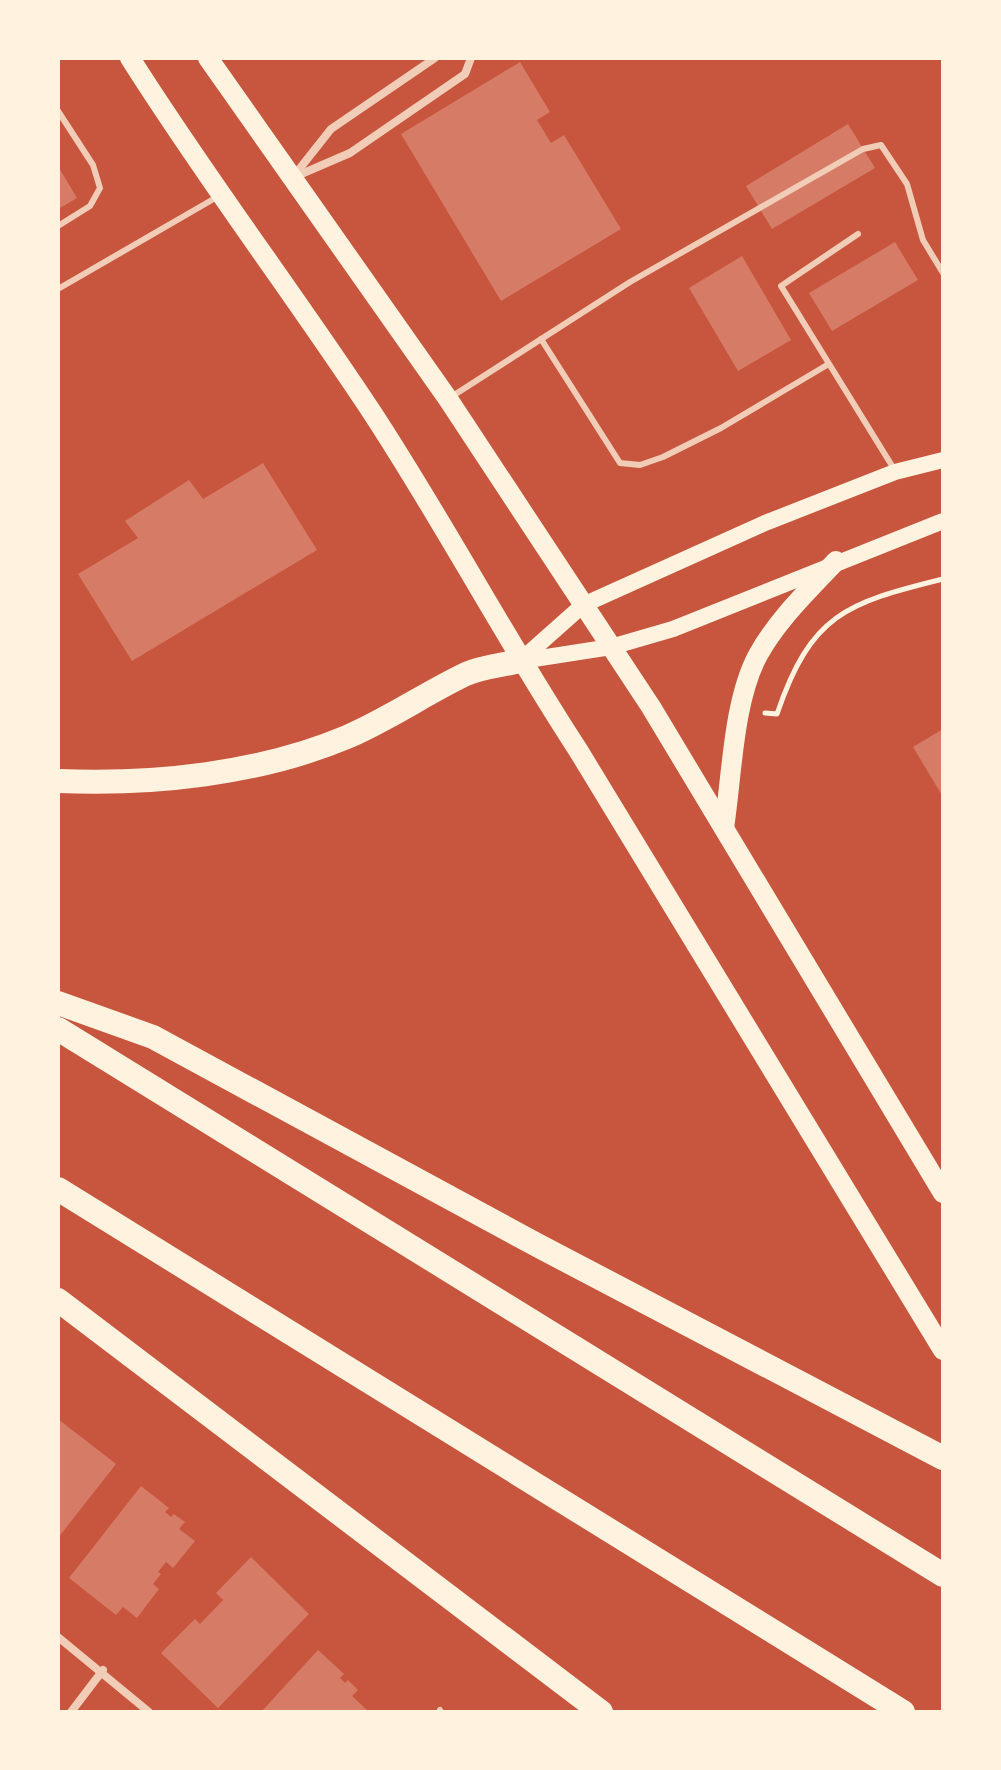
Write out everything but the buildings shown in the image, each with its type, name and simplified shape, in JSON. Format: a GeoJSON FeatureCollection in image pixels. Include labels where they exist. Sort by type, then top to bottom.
{"type":"FeatureCollection","features":[{"type":"Feature","properties":{"kind":"highway"},"geometry":{"type":"LineString","coordinates":[[58,781],[184,776],[290,755],[344,738],[392,716],[469,673],[520,661]]}},
{"type":"Feature","properties":{"kind":"highway"},"geometry":{"type":"LineString","coordinates":[[58,1003],[153,1037],[943,1458]]}},
{"type":"Feature","properties":{"kind":"highway"},"geometry":{"type":"LineString","coordinates":[[58,1029],[943,1575]]}},
{"type":"Feature","properties":{"kind":"highway"},"geometry":{"type":"LineString","coordinates":[[58,1189],[903,1712]]}},
{"type":"Feature","properties":{"kind":"highway"},"geometry":{"type":"LineString","coordinates":[[58,1300],[323,1497],[601,1712]]}},
{"type":"Feature","properties":{"kind":"main road"},"geometry":{"type":"LineString","coordinates":[[130,58],[220,196],[373,415],[520,661],[578,750],[943,1350]]}},
{"type":"Feature","properties":{"kind":"main road"},"geometry":{"type":"LineString","coordinates":[[208,58],[448,399],[611,647],[724,828],[943,1193]]}},
{"type":"Feature","properties":{"kind":"main road"},"geometry":{"type":"LineString","coordinates":[[520,661],[583,605],[765,523],[895,472],[943,460]]}},
{"type":"Feature","properties":{"kind":"main road"},"geometry":{"type":"LineString","coordinates":[[520,661],[611,647],[725,609],[836,561],[943,521]]}},
{"type":"Feature","properties":{"kind":"main road"},"geometry":{"type":"LineString","coordinates":[[724,828],[743,693],[758,656],[785,614],[836,561]]}},
{"type":"Feature","properties":{"kind":"street"},"geometry":{"type":"LineString","coordinates":[[291,178],[331,129],[435,58]]}},
{"type":"Feature","properties":{"kind":"street"},"geometry":{"type":"LineString","coordinates":[[291,178],[350,153],[465,74],[471,58]]}},
{"type":"Feature","properties":{"kind":"street"},"geometry":{"type":"LineString","coordinates":[[58,1637],[103,1670],[149,1712]]}},
{"type":"Feature","properties":{"kind":"street"},"geometry":{"type":"LineString","coordinates":[[71,1712],[103,1670]]}},
{"type":"Feature","properties":{"kind":"lane"},"geometry":{"type":"LineString","coordinates":[[58,111],[93,165],[100,188],[90,206],[58,226]]}},
{"type":"Feature","properties":{"kind":"lane"},"geometry":{"type":"LineString","coordinates":[[448,399],[630,282],[863,149],[881,145],[907,184],[923,240],[943,273]]}},
{"type":"Feature","properties":{"kind":"lane"},"geometry":{"type":"LineString","coordinates":[[58,289],[220,196]]}},
{"type":"Feature","properties":{"kind":"lane"},"geometry":{"type":"LineString","coordinates":[[858,234],[781,286],[895,472]]}},
{"type":"Feature","properties":{"kind":"lane"},"geometry":{"type":"LineString","coordinates":[[541,339],[620,463],[640,465],[721,428],[827,365]]}},
{"type":"Feature","properties":{"kind":"path"},"geometry":{"type":"LineString","coordinates":[[765,713],[777,714],[789,679],[814,635],[854,604],[943,579]]}}]}
